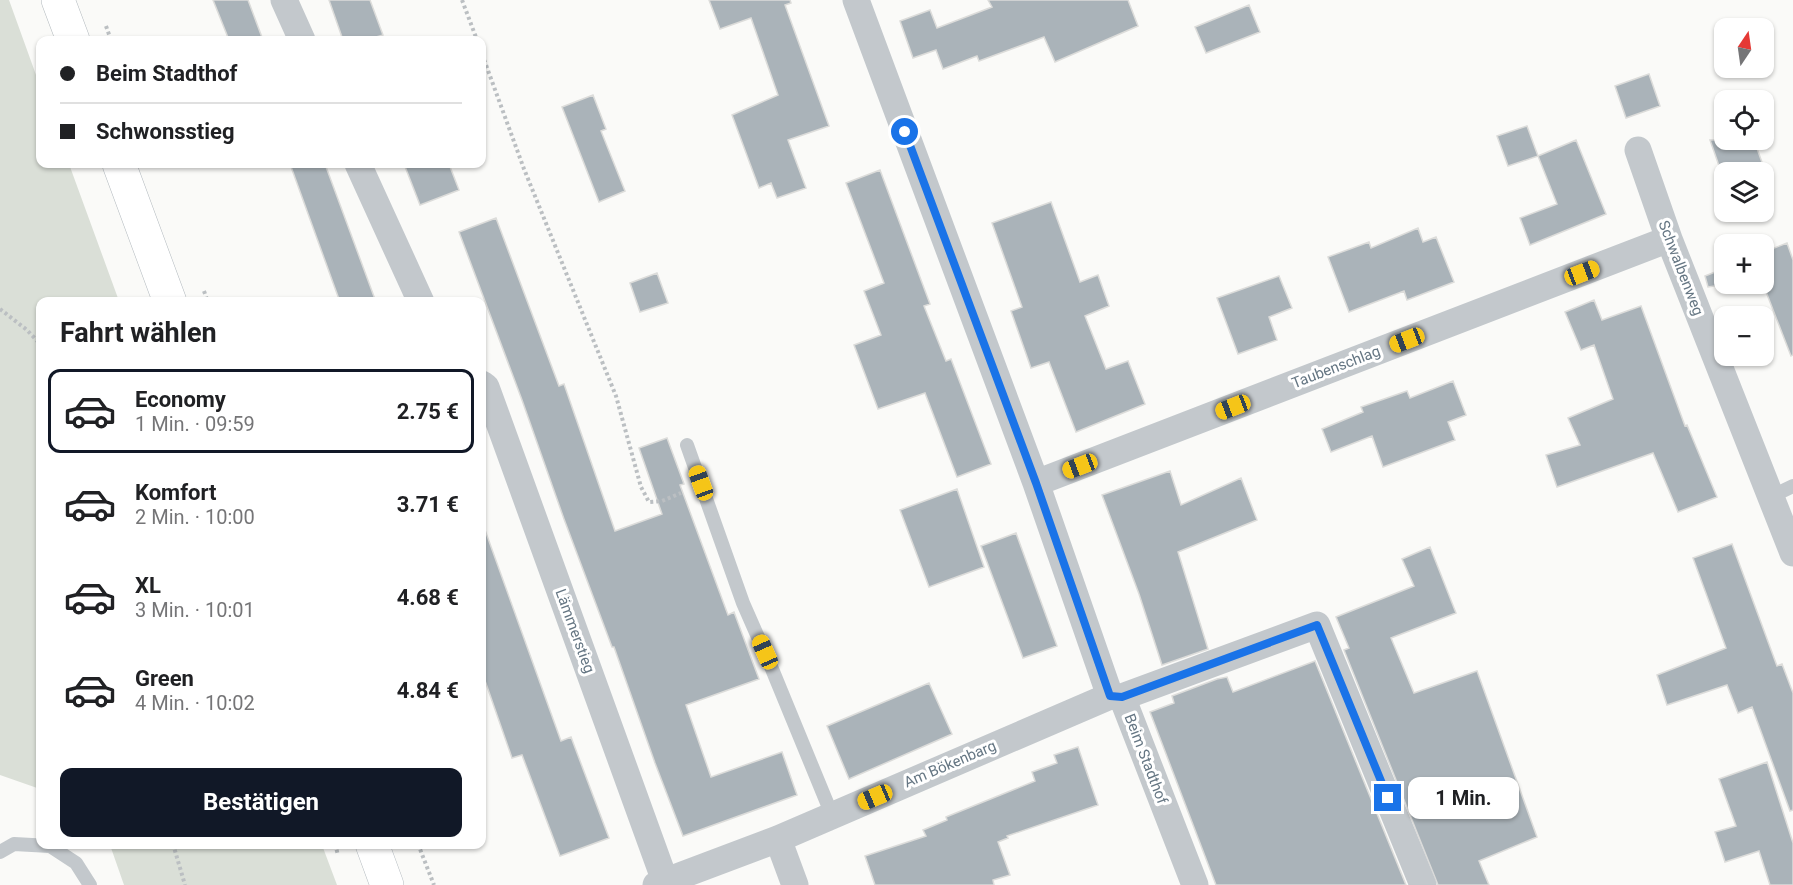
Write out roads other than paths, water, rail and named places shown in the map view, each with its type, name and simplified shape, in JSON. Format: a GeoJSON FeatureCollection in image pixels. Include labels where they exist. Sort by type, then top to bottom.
{"type":"FeatureCollection","features":[{"type":"Feature","properties":{"kind":"main road"},"geometry":{"type":"LineString","coordinates":[[58,0],[72,36]]}},
{"type":"Feature","properties":{"kind":"main road"},"geometry":{"type":"LineString","coordinates":[[120,168],[168,297]]}},
{"type":"Feature","properties":{"kind":"main road"},"geometry":{"type":"LineString","coordinates":[[374,849],[387,885]]}},
{"type":"Feature","properties":{"kind":"street"},"geometry":{"type":"LineString","coordinates":[[284,0],[300,36]]}},
{"type":"Feature","properties":{"kind":"street","name":"Beim Stadthof"},"geometry":{"type":"LineString","coordinates":[[856,0],[1116,696],[1195,885]]}},
{"type":"Feature","properties":{"kind":"street","name":"Schwalbenweg"},"geometry":{"type":"LineString","coordinates":[[1638,150],[1669,239],[1782,491],[1793,553]]}},
{"type":"Feature","properties":{"kind":"street"},"geometry":{"type":"LineString","coordinates":[[360,168],[419,297]]}},
{"type":"Feature","properties":{"kind":"street","name":"Taubenschlag"},"geometry":{"type":"LineString","coordinates":[[1036,483],[1669,239]]}},
{"type":"Feature","properties":{"kind":"street","name":"Lämmerstieg"},"geometry":{"type":"LineString","coordinates":[[486,387],[661,883]]}},
{"type":"Feature","properties":{"kind":"street","name":"Am Bökenbarg"},"geometry":{"type":"LineString","coordinates":[[661,883],[778,838],[1116,696],[1317,625],[1423,885]]}},
{"type":"Feature","properties":{"kind":"street"},"geometry":{"type":"LineString","coordinates":[[778,838],[795,885]]}},
{"type":"Feature","properties":{"kind":"lane"},"geometry":{"type":"LineString","coordinates":[[687,445],[743,603],[832,815]]}},
{"type":"Feature","properties":{"kind":"lane"},"geometry":{"type":"LineString","coordinates":[[0,852],[14,844],[36,845]]}},
{"type":"Feature","properties":{"kind":"lane"},"geometry":{"type":"LineString","coordinates":[[55,849],[76,863],[90,885]]}}]}
